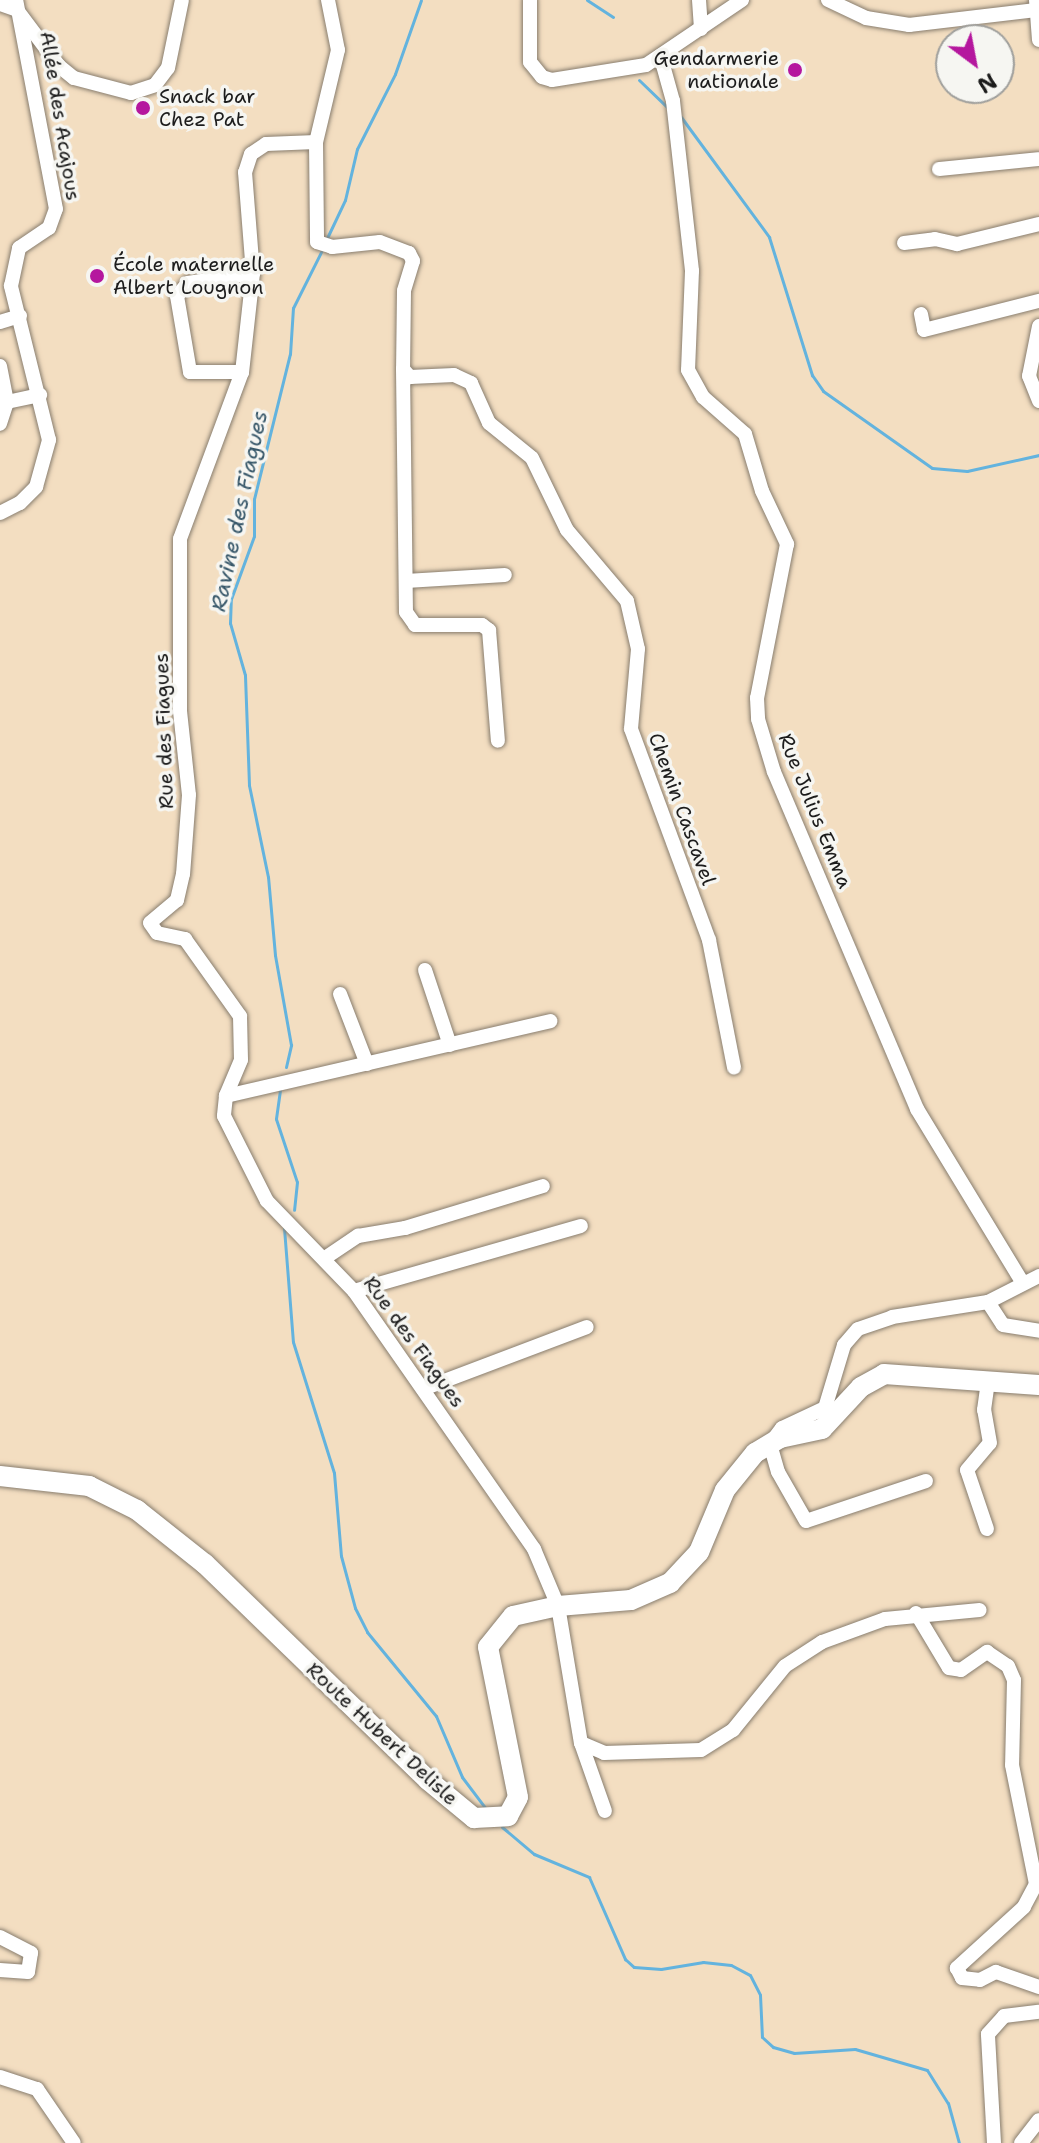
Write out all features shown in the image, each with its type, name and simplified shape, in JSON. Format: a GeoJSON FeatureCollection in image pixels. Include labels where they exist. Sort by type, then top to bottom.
{"type":"FeatureCollection","features":[{"type":"Feature","properties":{"kind":"main road","name":"Route Hubert Delisle"},"geometry":{"type":"LineString","coordinates":[[0,1476],[89,1486],[137,1510],[205,1564],[428,1780],[474,1818],[508,1816],[518,1797],[488,1647],[513,1616],[558,1606],[631,1600],[670,1583],[699,1552],[725,1490],[755,1453],[770,1444],[822,1429],[861,1387],[884,1374],[1039,1385]]}},
{"type":"Feature","properties":{"kind":"street"},"geometry":{"type":"LineString","coordinates":[[16,0],[23,16],[59,66],[74,78],[131,93],[155,85],[168,68],[182,0]]}},
{"type":"Feature","properties":{"kind":"street"},"geometry":{"type":"LineString","coordinates":[[328,0],[338,50],[316,142],[317,242],[332,247],[380,242],[411,256],[403,299],[406,612],[415,625],[482,625],[493,638],[498,741]]}},
{"type":"Feature","properties":{"kind":"street"},"geometry":{"type":"LineString","coordinates":[[530,0],[527,52],[542,77],[622,71],[661,58],[742,0]]}},
{"type":"Feature","properties":{"kind":"street"},"geometry":{"type":"LineString","coordinates":[[699,0],[701,29]]}},
{"type":"Feature","properties":{"kind":"street"},"geometry":{"type":"LineString","coordinates":[[828,0],[866,18],[909,25],[1036,5],[1039,40]]}},
{"type":"Feature","properties":{"kind":"street"},"geometry":{"type":"LineString","coordinates":[[0,4],[23,16]]}},
{"type":"Feature","properties":{"kind":"street","name":"Allée des Acajous"},"geometry":{"type":"LineString","coordinates":[[0,513],[20,503],[36,487],[46,462],[49,440],[11,286],[15,254],[49,228],[56,209],[23,16]]}},
{"type":"Feature","properties":{"kind":"street","name":"Rue Julius Emma"},"geometry":{"type":"LineString","coordinates":[[661,58],[673,101],[692,271],[688,370],[703,397],[745,434],[762,491],[787,544],[757,698],[758,719],[774,772],[917,1109],[1023,1283]]}},
{"type":"Feature","properties":{"kind":"street","name":"Rue des Fiagues"},"geometry":{"type":"LineString","coordinates":[[316,142],[281,141],[251,154],[245,187],[253,273],[242,372],[180,539],[180,711],[189,795],[183,874],[177,900],[150,923],[157,933],[185,939],[240,1016],[241,1060],[226,1096],[224,1116],[267,1201],[354,1291],[534,1549],[558,1606],[581,1743],[605,1811]]}},
{"type":"Feature","properties":{"kind":"street"},"geometry":{"type":"LineString","coordinates":[[939,169],[1039,159]]}},
{"type":"Feature","properties":{"kind":"street"},"geometry":{"type":"LineString","coordinates":[[904,243],[935,239],[957,244],[1039,224]]}},
{"type":"Feature","properties":{"kind":"street"},"geometry":{"type":"LineString","coordinates":[[242,372],[190,372],[177,296],[188,283],[253,273]]}},
{"type":"Feature","properties":{"kind":"street"},"geometry":{"type":"LineString","coordinates":[[921,314],[924,330],[1039,301]]}},
{"type":"Feature","properties":{"kind":"street"},"geometry":{"type":"LineString","coordinates":[[0,322],[20,316]]}},
{"type":"Feature","properties":{"kind":"street"},"geometry":{"type":"LineString","coordinates":[[1039,326],[1029,376],[1039,401]]}},
{"type":"Feature","properties":{"kind":"street"},"geometry":{"type":"LineString","coordinates":[[0,366],[7,402],[0,424]]}},
{"type":"Feature","properties":{"kind":"street","name":"Chemin Cascavel"},"geometry":{"type":"LineString","coordinates":[[403,369],[410,377],[454,375],[471,383],[489,423],[532,458],[567,530],[627,601],[638,649],[631,729],[709,940],[734,1068]]}},
{"type":"Feature","properties":{"kind":"street"},"geometry":{"type":"LineString","coordinates":[[7,402],[40,395]]}},
{"type":"Feature","properties":{"kind":"street"},"geometry":{"type":"LineString","coordinates":[[406,581],[505,575]]}},
{"type":"Feature","properties":{"kind":"street"},"geometry":{"type":"LineString","coordinates":[[425,970],[450,1045]]}},
{"type":"Feature","properties":{"kind":"street"},"geometry":{"type":"LineString","coordinates":[[340,994],[367,1064]]}},
{"type":"Feature","properties":{"kind":"street"},"geometry":{"type":"LineString","coordinates":[[226,1096],[550,1021]]}},
{"type":"Feature","properties":{"kind":"street"},"geometry":{"type":"LineString","coordinates":[[325,1258],[358,1236],[405,1228],[543,1186]]}},
{"type":"Feature","properties":{"kind":"street"},"geometry":{"type":"LineString","coordinates":[[354,1291],[581,1226]]}},
{"type":"Feature","properties":{"kind":"street"},"geometry":{"type":"LineString","coordinates":[[926,1481],[806,1521],[778,1472],[770,1444],[782,1428],[825,1408],[844,1345],[858,1329],[892,1317],[988,1302],[1039,1276]]}},
{"type":"Feature","properties":{"kind":"street"},"geometry":{"type":"LineString","coordinates":[[988,1302],[1003,1325],[1039,1331]]}},
{"type":"Feature","properties":{"kind":"street"},"geometry":{"type":"LineString","coordinates":[[423,1389],[587,1327]]}},
{"type":"Feature","properties":{"kind":"street"},"geometry":{"type":"LineString","coordinates":[[987,1529],[967,1470],[990,1443],[984,1410],[988,1383]]}},
{"type":"Feature","properties":{"kind":"street"},"geometry":{"type":"LineString","coordinates":[[581,1743],[604,1753],[701,1750],[733,1730],[776,1676],[800,1655],[852,1628],[916,1613],[980,1610]]}},
{"type":"Feature","properties":{"kind":"street"},"geometry":{"type":"LineString","coordinates":[[916,1613],[949,1668],[961,1670],[987,1652],[1008,1666],[1014,1680],[1012,1765],[1036,1884],[1024,1907],[957,1968],[962,1978],[980,1980],[996,1972],[1039,1987]]}},
{"type":"Feature","properties":{"kind":"street"},"geometry":{"type":"LineString","coordinates":[[0,1937],[31,1953],[28,1972],[0,1970]]}},
{"type":"Feature","properties":{"kind":"street"},"geometry":{"type":"LineString","coordinates":[[994,2143],[988,2034],[1004,2016],[1039,2012]]}},
{"type":"Feature","properties":{"kind":"street"},"geometry":{"type":"LineString","coordinates":[[0,2077],[37,2089],[74,2143]]}},
{"type":"Feature","properties":{"kind":"street"},"geometry":{"type":"LineString","coordinates":[[1021,2143],[1039,2120]]}},
{"type":"Feature","properties":{"kind":"waterway","name":"Ravine des Fiagues"},"geometry":{"type":"LineString","coordinates":[[327,238],[345,200],[357,149],[395,74],[421,0]]}},
{"type":"Feature","properties":{"kind":"waterway"},"geometry":{"type":"LineString","coordinates":[[587,0],[613,17]]}},
{"type":"Feature","properties":{"kind":"waterway"},"geometry":{"type":"LineString","coordinates":[[639,80],[669,109]]}},
{"type":"Feature","properties":{"kind":"waterway"},"geometry":{"type":"LineString","coordinates":[[681,117],[769,237],[812,375],[823,391],[932,468],[967,471],[1039,455]]}},
{"type":"Feature","properties":{"kind":"waterway","name":"Ravine des Fiagues"},"geometry":{"type":"LineString","coordinates":[[286,1067],[291,1045],[275,955],[268,877],[249,785],[245,675],[230,623],[231,599],[254,536],[254,499],[290,354],[293,308],[321,252]]}},
{"type":"Feature","properties":{"kind":"waterway","name":"Ravine des Fiagues"},"geometry":{"type":"LineString","coordinates":[[280,1090],[276,1119],[297,1182],[294,1210]]}},
{"type":"Feature","properties":{"kind":"waterway","name":"Ravine des Fiagues"},"geometry":{"type":"LineString","coordinates":[[284,1228],[293,1342],[334,1473],[341,1556],[355,1608],[367,1632],[436,1716],[462,1777],[485,1807]]}},
{"type":"Feature","properties":{"kind":"waterway","name":"Ravine des Fiagues"},"geometry":{"type":"LineString","coordinates":[[502,1827],[534,1854],[589,1877],[625,1959],[634,1967],[661,1969],[703,1962],[731,1965],[750,1975],[760,1995],[762,2037],[773,2047],[794,2053],[855,2049],[927,2070],[948,2103],[959,2143]]}},
{"type":"Feature","properties":{"kind":"place","name":"Gendarmerie nationale"},"geometry":{"type":"Point","coordinates":[795,70]}},
{"type":"Feature","properties":{"kind":"place","name":"Snack bar Chez Pat"},"geometry":{"type":"Point","coordinates":[143,108]}},
{"type":"Feature","properties":{"kind":"place","name":"École maternelle Albert Lougnon"},"geometry":{"type":"Point","coordinates":[97,276]}}]}
